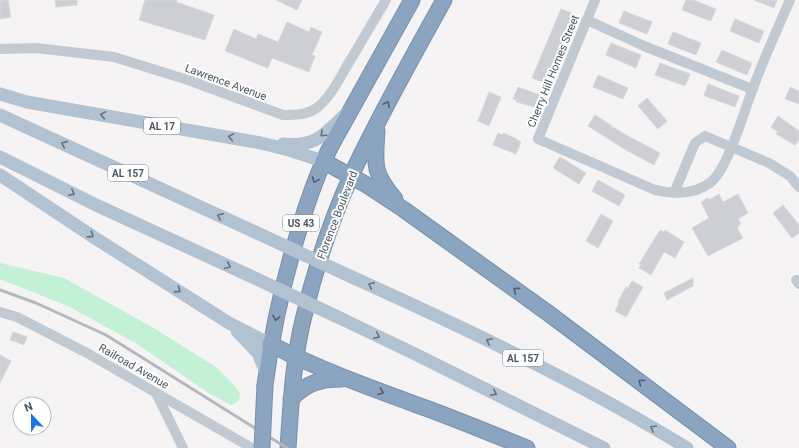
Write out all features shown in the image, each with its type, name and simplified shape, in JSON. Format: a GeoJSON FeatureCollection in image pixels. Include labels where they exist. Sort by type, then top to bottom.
{"type":"FeatureCollection","features":[{"type":"Feature","properties":{"kind":"highway","name":"US 43"},"geometry":{"type":"LineString","coordinates":[[262,448],[266,380],[270,344],[286,271],[311,191],[323,162],[412,0]]}},
{"type":"Feature","properties":{"kind":"highway","name":"Florence Boulevard"},"geometry":{"type":"LineString","coordinates":[[288,448],[296,357],[303,317],[326,241],[351,177],[378,121],[444,0]]}},
{"type":"Feature","properties":{"kind":"highway"},"geometry":{"type":"LineString","coordinates":[[378,121],[375,164],[377,173],[385,188],[403,209]]}},
{"type":"Feature","properties":{"kind":"highway","name":"AL 17"},"geometry":{"type":"LineString","coordinates":[[323,162],[351,177]]}},
{"type":"Feature","properties":{"kind":"highway"},"geometry":{"type":"LineString","coordinates":[[351,177],[403,209],[554,317],[728,448]]}},
{"type":"Feature","properties":{"kind":"highway"},"geometry":{"type":"LineString","coordinates":[[270,344],[345,378],[527,448]]}},
{"type":"Feature","properties":{"kind":"highway"},"geometry":{"type":"LineString","coordinates":[[291,401],[298,391],[311,384],[325,379],[345,378]]}},
{"type":"Feature","properties":{"kind":"main road","name":"AL 17"},"geometry":{"type":"LineString","coordinates":[[0,94],[27,102],[261,143],[288,150],[323,162]]}},
{"type":"Feature","properties":{"kind":"main road"},"geometry":{"type":"LineString","coordinates":[[261,143],[293,145],[307,144],[320,138],[352,108]]}},
{"type":"Feature","properties":{"kind":"main road","name":"AL 157"},"geometry":{"type":"LineString","coordinates":[[0,115],[456,324],[652,427],[687,448]]}},
{"type":"Feature","properties":{"kind":"main road"},"geometry":{"type":"LineString","coordinates":[[0,157],[96,205],[422,357],[604,448]]}},
{"type":"Feature","properties":{"kind":"main road"},"geometry":{"type":"LineString","coordinates":[[0,175],[95,238],[229,323],[270,344]]}},
{"type":"Feature","properties":{"kind":"main road"},"geometry":{"type":"LineString","coordinates":[[229,323],[258,354],[266,380]]}},
{"type":"Feature","properties":{"kind":"street","name":"Lawrence Avenue"},"geometry":{"type":"LineString","coordinates":[[0,49],[36,48],[114,57],[188,80],[283,115],[296,115],[307,113],[318,107],[327,97],[386,0]]}},
{"type":"Feature","properties":{"kind":"street","name":"Cherry Hill Homes Street"},"geometry":{"type":"LineString","coordinates":[[595,0],[538,139],[655,190],[674,193],[684,193],[710,183],[719,174],[752,89],[790,0]]}},
{"type":"Feature","properties":{"kind":"street"},"geometry":{"type":"LineString","coordinates":[[587,20],[752,89]]}},
{"type":"Feature","properties":{"kind":"street"},"geometry":{"type":"LineString","coordinates":[[674,193],[695,143],[705,136],[769,163],[790,176],[799,187]]}},
{"type":"Feature","properties":{"kind":"street","name":"Railroad Avenue"},"geometry":{"type":"LineString","coordinates":[[0,312],[17,317],[87,353],[252,448]]}},
{"type":"Feature","properties":{"kind":"street"},"geometry":{"type":"LineString","coordinates":[[156,393],[183,448]]}},
{"type":"Feature","properties":{"kind":"green space"},"geometry":{"type":"Polygon","coordinates":[[[0,263],[64,278],[152,327],[216,367],[240,393],[239,401],[231,405],[210,394],[137,344],[70,307],[0,279],[0,263]]]}},
{"type":"Feature","properties":{"kind":"building"},"geometry":{"type":"Polygon","coordinates":[[[0,0],[8,0],[11,17],[0,19],[0,0]]]}},
{"type":"Feature","properties":{"kind":"building"},"geometry":{"type":"Polygon","coordinates":[[[55,0],[77,0],[77,5],[56,7],[55,0]]]}},
{"type":"Feature","properties":{"kind":"building"},"geometry":{"type":"Polygon","coordinates":[[[145,0],[177,0],[176,2],[214,15],[205,40],[139,20],[145,0]]]}},
{"type":"Feature","properties":{"kind":"building"},"geometry":{"type":"Polygon","coordinates":[[[276,0],[302,0],[297,10],[276,0]]]}},
{"type":"Feature","properties":{"kind":"building"},"geometry":{"type":"Polygon","coordinates":[[[686,0],[693,0],[716,9],[711,21],[682,10],[686,0]]]}},
{"type":"Feature","properties":{"kind":"building"},"geometry":{"type":"Polygon","coordinates":[[[754,0],[777,0],[774,8],[754,0]]]}},
{"type":"Feature","properties":{"kind":"building"},"geometry":{"type":"Polygon","coordinates":[[[561,9],[574,14],[545,83],[532,78],[561,9]]]}},
{"type":"Feature","properties":{"kind":"building"},"geometry":{"type":"Polygon","coordinates":[[[624,11],[652,22],[647,34],[619,23],[624,11]]]}},
{"type":"Feature","properties":{"kind":"building"},"geometry":{"type":"Polygon","coordinates":[[[735,19],[764,31],[759,43],[730,31],[735,19]]]}},
{"type":"Feature","properties":{"kind":"building"},"geometry":{"type":"Polygon","coordinates":[[[287,22],[309,32],[311,27],[322,32],[312,55],[315,56],[309,72],[272,58],[268,68],[225,51],[234,29],[256,39],[258,34],[278,42],[287,22]]]}},
{"type":"Feature","properties":{"kind":"building"},"geometry":{"type":"Polygon","coordinates":[[[673,32],[701,43],[696,55],[668,44],[673,32]]]}},
{"type":"Feature","properties":{"kind":"building"},"geometry":{"type":"Polygon","coordinates":[[[611,43],[641,55],[636,68],[606,55],[611,43]]]}},
{"type":"Feature","properties":{"kind":"building"},"geometry":{"type":"Polygon","coordinates":[[[722,50],[752,63],[747,75],[716,62],[722,50]]]}},
{"type":"Feature","properties":{"kind":"building"},"geometry":{"type":"Polygon","coordinates":[[[660,63],[690,74],[685,86],[655,75],[660,63]]]}},
{"type":"Feature","properties":{"kind":"building"},"geometry":{"type":"Polygon","coordinates":[[[598,75],[628,88],[623,99],[593,87],[598,75]]]}},
{"type":"Feature","properties":{"kind":"building"},"geometry":{"type":"Polygon","coordinates":[[[708,84],[739,96],[735,107],[705,96],[704,95],[708,84]]]}},
{"type":"Feature","properties":{"kind":"building"},"geometry":{"type":"Polygon","coordinates":[[[518,87],[540,95],[535,107],[516,102],[517,100],[513,99],[518,87]]]}},
{"type":"Feature","properties":{"kind":"building"},"geometry":{"type":"Polygon","coordinates":[[[790,87],[799,91],[799,104],[785,99],[790,87]]]}},
{"type":"Feature","properties":{"kind":"building"},"geometry":{"type":"Polygon","coordinates":[[[489,92],[501,97],[489,126],[478,121],[489,92]]]}},
{"type":"Feature","properties":{"kind":"building"},"geometry":{"type":"Polygon","coordinates":[[[647,98],[667,121],[658,129],[638,106],[647,98]]]}},
{"type":"Feature","properties":{"kind":"building"},"geometry":{"type":"Polygon","coordinates":[[[595,115],[612,126],[611,129],[613,127],[660,153],[654,165],[626,150],[588,126],[595,115]]]}},
{"type":"Feature","properties":{"kind":"building"},"geometry":{"type":"Polygon","coordinates":[[[778,116],[799,131],[799,140],[795,145],[776,134],[778,132],[771,127],[778,116]]]}},
{"type":"Feature","properties":{"kind":"building"},"geometry":{"type":"Polygon","coordinates":[[[498,133],[502,135],[503,133],[521,142],[516,154],[493,145],[498,133]]]}},
{"type":"Feature","properties":{"kind":"building"},"geometry":{"type":"Polygon","coordinates":[[[560,157],[586,173],[579,184],[553,168],[560,157]]]}},
{"type":"Feature","properties":{"kind":"building"},"geometry":{"type":"Polygon","coordinates":[[[598,180],[625,195],[619,206],[592,191],[598,180]]]}},
{"type":"Feature","properties":{"kind":"building"},"geometry":{"type":"Polygon","coordinates":[[[719,194],[723,202],[738,194],[748,213],[738,219],[741,224],[738,225],[739,227],[737,228],[743,238],[708,256],[692,228],[709,218],[701,202],[708,198],[709,200],[719,194]]]}},
{"type":"Feature","properties":{"kind":"building"},"geometry":{"type":"Polygon","coordinates":[[[783,205],[799,225],[799,233],[792,238],[773,213],[783,205]]]}},
{"type":"Feature","properties":{"kind":"building"},"geometry":{"type":"Polygon","coordinates":[[[601,214],[613,221],[598,248],[586,241],[601,214]]]}},
{"type":"Feature","properties":{"kind":"building"},"geometry":{"type":"Polygon","coordinates":[[[660,230],[664,232],[665,230],[684,242],[675,258],[664,252],[651,275],[639,268],[641,265],[639,264],[660,230]]]}},
{"type":"Feature","properties":{"kind":"building"},"geometry":{"type":"Polygon","coordinates":[[[693,278],[693,286],[667,300],[664,293],[693,278]]]}},
{"type":"Feature","properties":{"kind":"building"},"geometry":{"type":"Polygon","coordinates":[[[632,281],[643,287],[626,317],[615,311],[626,287],[628,288],[632,281]]]}},
{"type":"Feature","properties":{"kind":"building"},"geometry":{"type":"Polygon","coordinates":[[[13,332],[27,337],[24,345],[10,340],[13,332]]]}},
{"type":"Feature","properties":{"kind":"building"},"geometry":{"type":"Polygon","coordinates":[[[0,355],[11,361],[0,383],[0,355]]]}},
{"type":"Feature","properties":{"kind":"railway"},"geometry":{"type":"LineString","coordinates":[[0,290],[36,303],[106,335],[287,448]]}}]}
